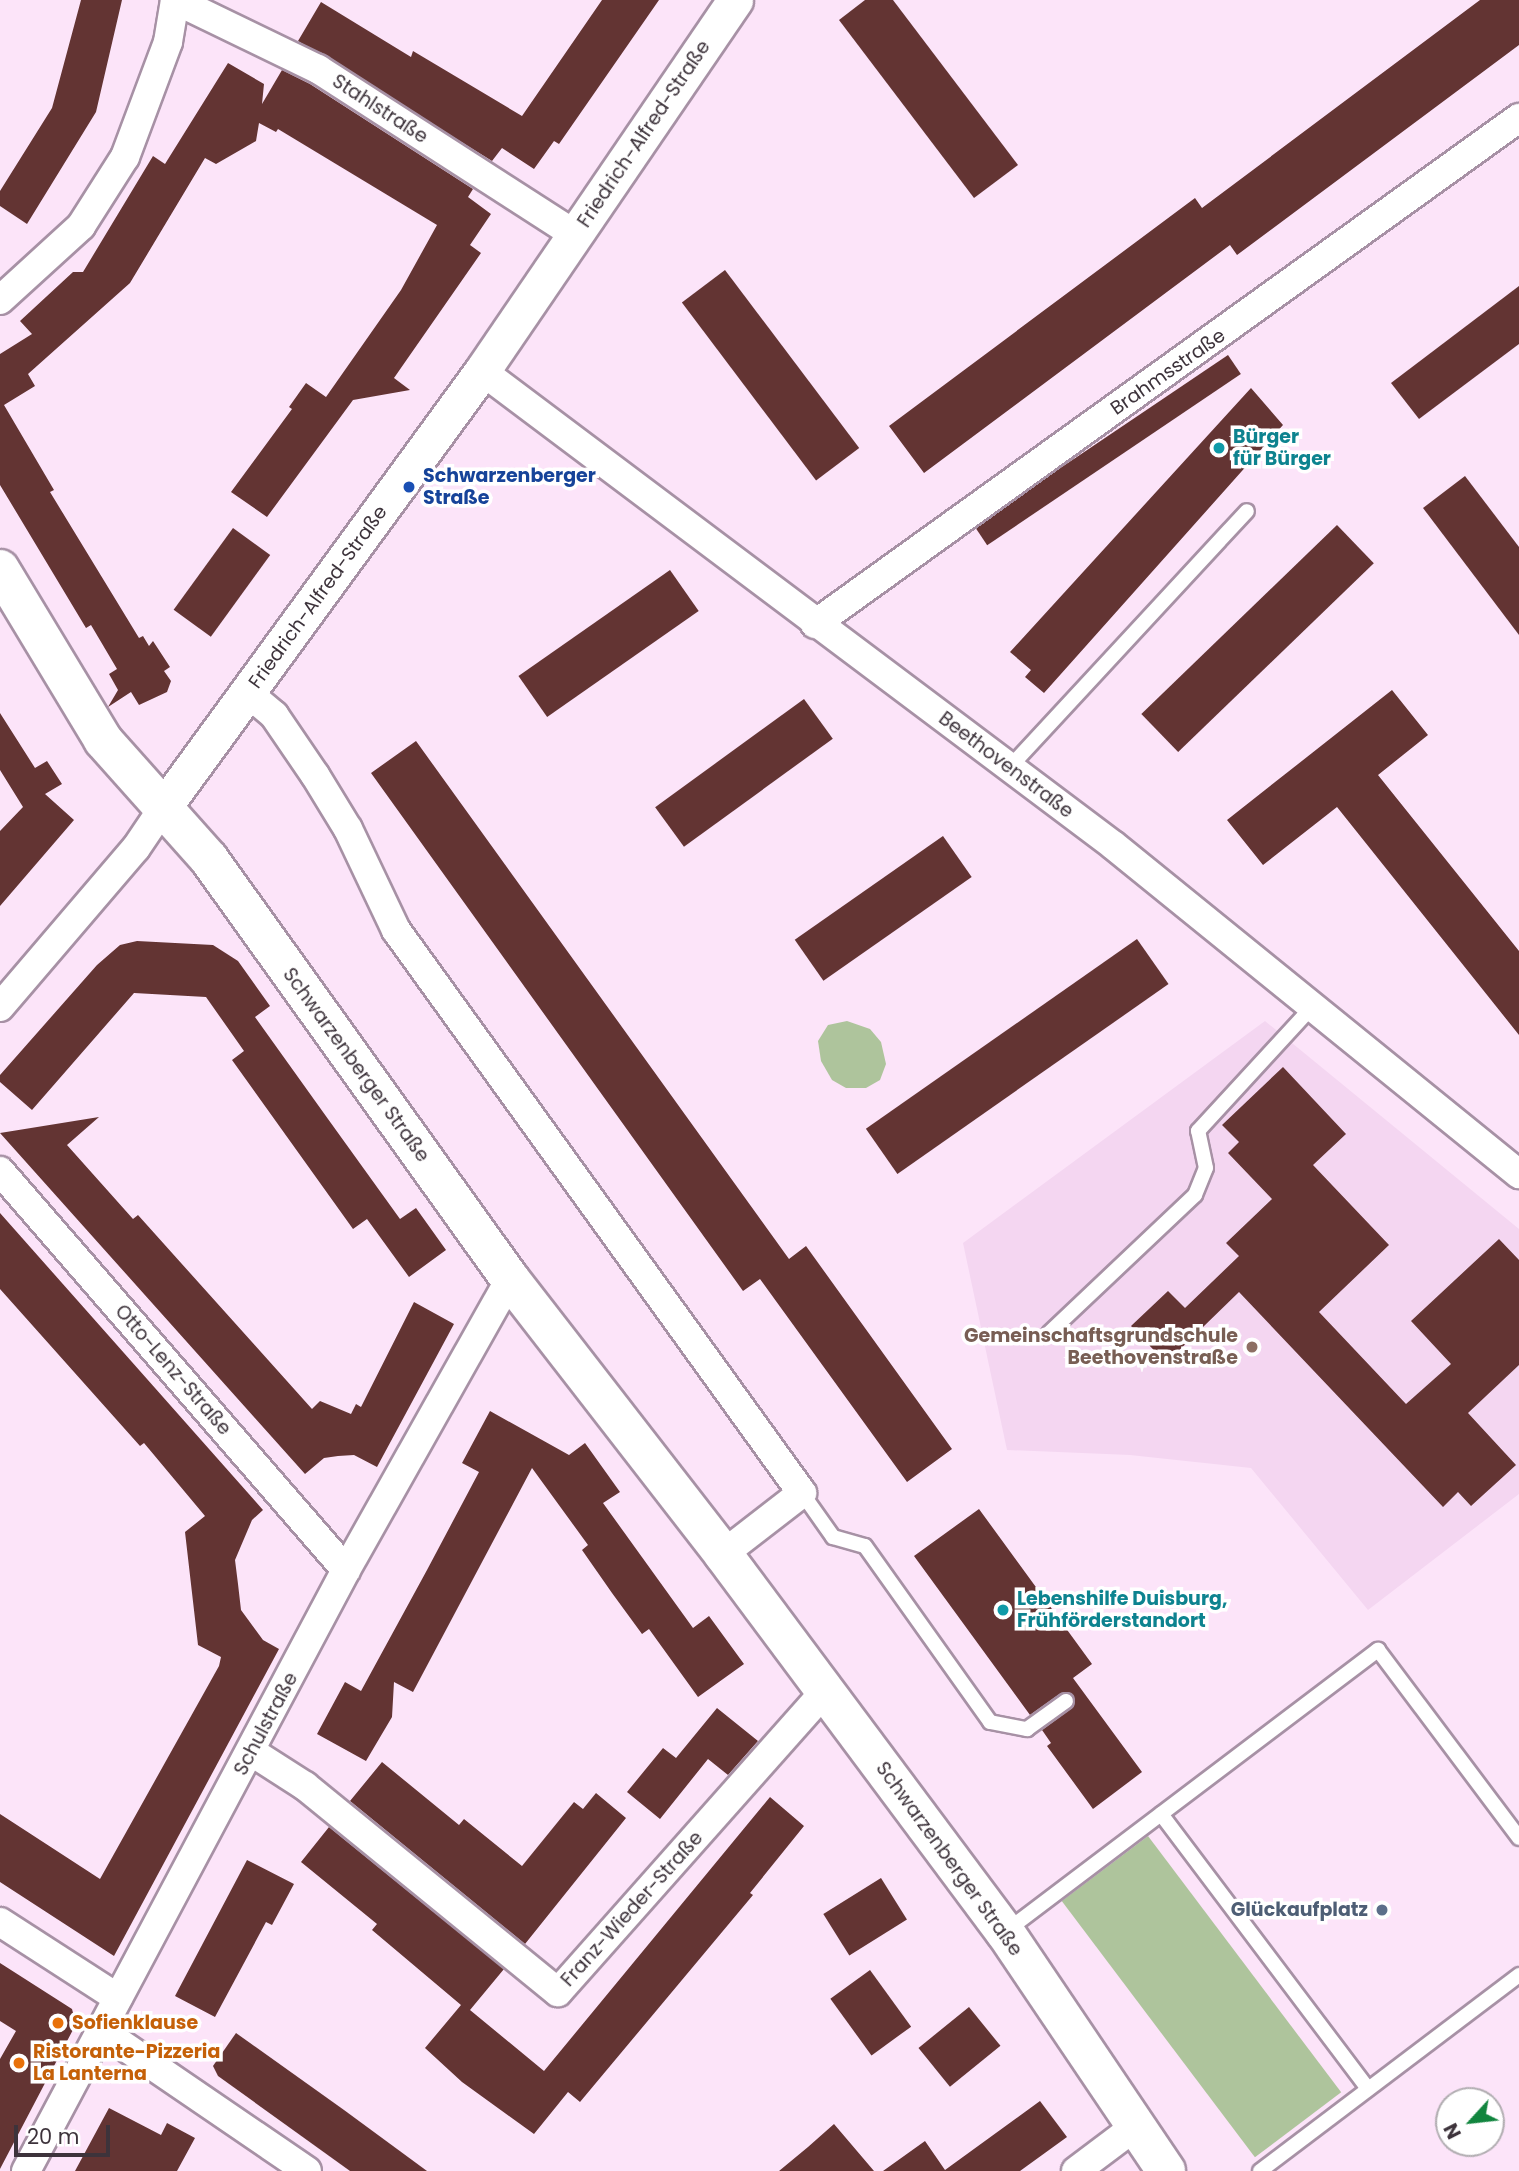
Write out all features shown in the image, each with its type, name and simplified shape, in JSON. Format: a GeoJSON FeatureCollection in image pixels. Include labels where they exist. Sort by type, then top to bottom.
{"type":"FeatureCollection","features":[{"type":"Feature","properties":{"kind":"main road","name":"Schwarzenberger Straße"},"geometry":{"type":"LineString","coordinates":[[0,569],[103,740],[165,805],[510,1279],[723,1554],[1005,1932],[1166,2171]]}},
{"type":"Feature","properties":{"kind":"street","name":"Stahlstraße"},"geometry":{"type":"LineString","coordinates":[[175,0],[318,69],[576,235]]}},
{"type":"Feature","properties":{"kind":"street"},"geometry":{"type":"LineString","coordinates":[[0,300],[81,226],[125,157],[168,41],[175,0]]}},
{"type":"Feature","properties":{"kind":"street","name":"Friedrich-Alfred-Straße"},"geometry":{"type":"LineString","coordinates":[[0,1007],[130,856],[249,694],[482,371],[735,0]]}},
{"type":"Feature","properties":{"kind":"street","name":"Brahmsstraße"},"geometry":{"type":"LineString","coordinates":[[815,624],[1519,118]]}},
{"type":"Feature","properties":{"kind":"street","name":"Beethovenstraße"},"geometry":{"type":"LineString","coordinates":[[482,371],[815,624],[1113,845],[1519,1174]]}},
{"type":"Feature","properties":{"kind":"street"},"geometry":{"type":"LineString","coordinates":[[249,694],[274,715],[315,775],[348,829],[396,930],[802,1493],[723,1554]]}},
{"type":"Feature","properties":{"kind":"street","name":"Otto-Lenz-Straße"},"geometry":{"type":"LineString","coordinates":[[0,1171],[346,1570]]}},
{"type":"Feature","properties":{"kind":"street","name":"Schulstraße"},"geometry":{"type":"LineString","coordinates":[[26,2171],[252,1752],[346,1570],[510,1279]]}},
{"type":"Feature","properties":{"kind":"street","name":"Franz-Wieder-Straße"},"geometry":{"type":"LineString","coordinates":[[252,1752],[305,1786],[558,1992],[825,1692]]}},
{"type":"Feature","properties":{"kind":"street"},"geometry":{"type":"LineString","coordinates":[[0,1922],[118,1998]]}},
{"type":"Feature","properties":{"kind":"street"},"geometry":{"type":"LineString","coordinates":[[102,2031],[307,2171]]}},
{"type":"Feature","properties":{"kind":"street"},"geometry":{"type":"LineString","coordinates":[[1076,2171],[1136,2126]]}},
{"type":"Feature","properties":{"kind":"lane"},"geometry":{"type":"LineString","coordinates":[[1009,768],[1247,510]]}},
{"type":"Feature","properties":{"kind":"lane"},"geometry":{"type":"LineString","coordinates":[[1049,1333],[1195,1195],[1206,1168],[1198,1131],[1312,1006]]}},
{"type":"Feature","properties":{"kind":"lane"},"geometry":{"type":"LineString","coordinates":[[802,1493],[833,1537],[865,1546],[990,1722],[1027,1729],[1066,1701]]}},
{"type":"Feature","properties":{"kind":"lane"},"geometry":{"type":"LineString","coordinates":[[1005,1932],[1378,1650],[1519,1838]]}},
{"type":"Feature","properties":{"kind":"lane"},"geometry":{"type":"LineString","coordinates":[[1161,1814],[1368,2089]]}},
{"type":"Feature","properties":{"kind":"lane"},"geometry":{"type":"LineString","coordinates":[[1260,2171],[1519,1975]]}},
{"type":"Feature","properties":{"kind":"shaded area","name":"Gemeinschaftsgrundschule Beethovenstraße"},"geometry":{"type":"Polygon","coordinates":[[[1265,1021],[1519,1229],[1519,1494],[1368,1610],[1251,1468],[1130,1455],[1007,1450],[963,1243],[1265,1021]]]}},
{"type":"Feature","properties":{"kind":"green space"},"geometry":{"type":"Polygon","coordinates":[[[847,1021],[870,1029],[881,1042],[886,1064],[880,1080],[866,1088],[846,1088],[832,1080],[821,1061],[818,1041],[828,1025],[847,1021]]]}},
{"type":"Feature","properties":{"kind":"green space"},"geometry":{"type":"Polygon","coordinates":[[[1148,1836],[1341,2092],[1255,2157],[1062,1901],[1148,1836]]]}},
{"type":"Feature","properties":{"kind":"building"},"geometry":{"type":"Polygon","coordinates":[[[81,0],[122,0],[96,112],[27,224],[0,206],[0,191],[52,108],[81,0]]]}},
{"type":"Feature","properties":{"kind":"building"},"geometry":{"type":"Polygon","coordinates":[[[602,0],[659,0],[559,144],[554,141],[534,169],[502,148],[492,161],[298,41],[321,2],[411,57],[413,51],[522,116],[602,0]]]}},
{"type":"Feature","properties":{"kind":"building"},"geometry":{"type":"Polygon","coordinates":[[[865,0],[893,0],[1018,165],[974,198],[839,20],[865,0]]]}},
{"type":"Feature","properties":{"kind":"building"},"geometry":{"type":"Polygon","coordinates":[[[1480,0],[1519,0],[1519,45],[1237,255],[1230,245],[924,473],[889,426],[1195,198],[1202,208],[1480,0]]]}},
{"type":"Feature","properties":{"kind":"building"},"geometry":{"type":"Polygon","coordinates":[[[228,63],[264,84],[262,104],[282,70],[310,84],[473,189],[468,197],[491,214],[470,245],[481,253],[394,378],[410,390],[353,400],[267,517],[231,492],[292,409],[289,407],[306,383],[326,397],[401,290],[437,225],[278,129],[276,132],[259,123],[256,141],[216,164],[205,158],[130,283],[28,374],[35,386],[4,405],[54,490],[50,492],[139,638],[143,636],[149,646],[153,641],[170,667],[164,671],[171,681],[167,692],[139,705],[131,692],[108,707],[118,690],[109,674],[117,669],[91,625],[86,628],[0,485],[0,354],[32,334],[20,321],[73,272],[83,272],[153,156],[165,164],[228,63]]]}},
{"type":"Feature","properties":{"kind":"building"},"geometry":{"type":"Polygon","coordinates":[[[725,270],[859,448],[816,481],[682,302],[725,270]]]}},
{"type":"Feature","properties":{"kind":"building"},"geometry":{"type":"Polygon","coordinates":[[[1519,286],[1519,344],[1419,419],[1391,383],[1519,286]]]}},
{"type":"Feature","properties":{"kind":"building"},"geometry":{"type":"Polygon","coordinates":[[[1228,355],[1241,374],[987,545],[974,526],[1228,355]]]}},
{"type":"Feature","properties":{"kind":"building"},"geometry":{"type":"Polygon","coordinates":[[[1251,388],[1283,425],[1044,693],[1025,677],[1031,670],[1010,652],[1251,388]]]}},
{"type":"Feature","properties":{"kind":"building"},"geometry":{"type":"Polygon","coordinates":[[[1465,476],[1519,547],[1519,635],[1423,508],[1465,476]]]}},
{"type":"Feature","properties":{"kind":"building"},"geometry":{"type":"Polygon","coordinates":[[[1337,525],[1374,563],[1178,752],[1141,714],[1337,525]]]}},
{"type":"Feature","properties":{"kind":"building"},"geometry":{"type":"Polygon","coordinates":[[[233,528],[270,555],[211,637],[174,610],[233,528]]]}},
{"type":"Feature","properties":{"kind":"building"},"geometry":{"type":"Polygon","coordinates":[[[670,570],[699,611],[547,717],[518,676],[670,570]]]}},
{"type":"Feature","properties":{"kind":"building"},"geometry":{"type":"Polygon","coordinates":[[[1392,690],[1428,735],[1378,775],[1519,951],[1519,1035],[1337,807],[1263,865],[1227,820],[1392,690]]]}},
{"type":"Feature","properties":{"kind":"building"},"geometry":{"type":"Polygon","coordinates":[[[804,699],[833,739],[684,847],[655,807],[804,699]]]}},
{"type":"Feature","properties":{"kind":"building"},"geometry":{"type":"Polygon","coordinates":[[[0,713],[35,768],[47,761],[62,784],[45,794],[74,820],[0,906],[0,831],[23,807],[0,770],[0,713]]]}},
{"type":"Feature","properties":{"kind":"building"},"geometry":{"type":"Polygon","coordinates":[[[416,741],[789,1259],[806,1246],[952,1449],[907,1482],[760,1279],[743,1291],[371,773],[416,741]]]}},
{"type":"Feature","properties":{"kind":"building"},"geometry":{"type":"Polygon","coordinates":[[[943,836],[972,877],[823,981],[795,940],[943,836]]]}},
{"type":"Feature","properties":{"kind":"building"},"geometry":{"type":"Polygon","coordinates":[[[1137,939],[1169,984],[897,1174],[866,1129],[1137,939]]]}},
{"type":"Feature","properties":{"kind":"building"},"geometry":{"type":"Polygon","coordinates":[[[137,941],[213,945],[238,961],[270,1006],[255,1017],[328,1119],[400,1219],[416,1208],[446,1250],[409,1277],[367,1219],[353,1229],[232,1060],[244,1051],[206,997],[134,993],[32,1110],[0,1082],[0,1075],[97,965],[120,945],[137,941]]]}},
{"type":"Feature","properties":{"kind":"building"},"geometry":{"type":"Polygon","coordinates":[[[1283,1067],[1346,1134],[1313,1165],[1389,1245],[1319,1312],[1406,1404],[1451,1364],[1411,1321],[1499,1239],[1519,1260],[1519,1365],[1468,1413],[1516,1465],[1471,1506],[1458,1492],[1443,1507],[1239,1292],[1166,1363],[1131,1326],[1168,1291],[1185,1308],[1239,1256],[1226,1243],[1272,1199],[1228,1153],[1239,1142],[1222,1125],[1283,1067]]]}},
{"type":"Feature","properties":{"kind":"building"},"geometry":{"type":"Polygon","coordinates":[[[99,1117],[67,1145],[133,1219],[138,1215],[312,1409],[320,1401],[351,1414],[356,1404],[361,1407],[414,1302],[454,1324],[377,1467],[354,1455],[338,1456],[324,1458],[305,1474],[0,1133],[99,1117]]]}},
{"type":"Feature","properties":{"kind":"building"},"geometry":{"type":"Polygon","coordinates":[[[0,1213],[263,1510],[252,1520],[235,1560],[241,1610],[263,1640],[279,1649],[114,1956],[0,1882],[0,1814],[100,1879],[219,1666],[221,1657],[198,1645],[185,1532],[205,1516],[144,1443],[140,1446],[0,1289],[0,1213]]]}},
{"type":"Feature","properties":{"kind":"building"},"geometry":{"type":"Polygon","coordinates":[[[490,1411],[569,1455],[585,1443],[620,1492],[603,1503],[693,1628],[709,1616],[744,1664],[698,1697],[649,1629],[642,1634],[612,1593],[582,1550],[588,1545],[532,1468],[413,1692],[394,1682],[392,1717],[366,1761],[317,1734],[345,1682],[361,1691],[427,1570],[479,1472],[462,1463],[490,1411]]]}},
{"type":"Feature","properties":{"kind":"building","name":"Lebenshilfe Duisburg, Frühförderstandort"},"geometry":{"type":"Polygon","coordinates":[[[979,1509],[1092,1664],[1073,1678],[1142,1772],[1093,1809],[1047,1746],[1051,1743],[1042,1730],[1072,1708],[1074,1696],[1061,1693],[1030,1715],[914,1556],[979,1509]]]}},
{"type":"Feature","properties":{"kind":"building"},"geometry":{"type":"Polygon","coordinates":[[[717,1708],[758,1741],[728,1775],[708,1759],[660,1819],[627,1792],[663,1748],[676,1758],[717,1708]]]}},
{"type":"Feature","properties":{"kind":"building"},"geometry":{"type":"Polygon","coordinates":[[[382,1762],[459,1825],[464,1819],[522,1866],[574,1802],[583,1809],[596,1793],[626,1818],[525,1944],[350,1801],[382,1762]]]}},
{"type":"Feature","properties":{"kind":"building"},"geometry":{"type":"Polygon","coordinates":[[[770,1797],[804,1826],[750,1893],[753,1895],[580,2102],[568,2092],[534,2134],[462,2082],[425,2048],[461,2005],[372,1930],[377,1924],[301,1862],[329,1827],[504,1969],[470,2010],[544,2071],[770,1797]]]}},
{"type":"Feature","properties":{"kind":"building"},"geometry":{"type":"Polygon","coordinates":[[[247,1860],[294,1884],[272,1925],[266,1922],[215,2017],[175,1996],[247,1860]]]}},
{"type":"Feature","properties":{"kind":"building"},"geometry":{"type":"Polygon","coordinates":[[[881,1878],[907,1920],[849,1956],[823,1914],[881,1878]]]}},
{"type":"Feature","properties":{"kind":"building"},"geometry":{"type":"Polygon","coordinates":[[[0,1963],[72,2009],[76,2024],[0,2169],[0,2059],[16,2031],[0,2021],[0,1963]]]}},
{"type":"Feature","properties":{"kind":"building"},"geometry":{"type":"Polygon","coordinates":[[[870,1970],[911,2027],[872,2055],[830,1999],[870,1970]]]}},
{"type":"Feature","properties":{"kind":"building"},"geometry":{"type":"Polygon","coordinates":[[[969,2007],[1000,2046],[950,2087],[918,2048],[969,2007]]]}},
{"type":"Feature","properties":{"kind":"building"},"geometry":{"type":"Polygon","coordinates":[[[236,2033],[427,2171],[350,2171],[218,2076],[213,2066],[236,2033]]]}},
{"type":"Feature","properties":{"kind":"building"},"geometry":{"type":"Polygon","coordinates":[[[1040,2101],[1067,2137],[1020,2171],[883,2171],[925,2141],[945,2170],[1040,2101]]]}},
{"type":"Feature","properties":{"kind":"building"},"geometry":{"type":"Polygon","coordinates":[[[109,2108],[161,2135],[167,2123],[195,2138],[177,2171],[75,2171],[109,2108]]]}},
{"type":"Feature","properties":{"kind":"building"},"geometry":{"type":"Polygon","coordinates":[[[834,2124],[874,2171],[779,2171],[808,2147],[834,2124]]]}},
{"type":"Feature","properties":{"kind":"place","name":"Bürger für Bürger"},"geometry":{"type":"Point","coordinates":[1219,448]}},
{"type":"Feature","properties":{"kind":"place","name":"Schwarzenberger Straße"},"geometry":{"type":"Point","coordinates":[409,487]}},
{"type":"Feature","properties":{"kind":"place","name":"Gemeinschaftsgrundschule Beethovenstraße"},"geometry":{"type":"Point","coordinates":[1252,1347]}},
{"type":"Feature","properties":{"kind":"place","name":"Lebenshilfe Duisburg, Frühförderstandort"},"geometry":{"type":"Point","coordinates":[1003,1610]}},
{"type":"Feature","properties":{"kind":"place","name":"Glückaufplatz"},"geometry":{"type":"Point","coordinates":[1382,1910]}},
{"type":"Feature","properties":{"kind":"place","name":"Sofienklause"},"geometry":{"type":"Point","coordinates":[58,2023]}},
{"type":"Feature","properties":{"kind":"place","name":"Ristorante-Pizzeria La Lanterna"},"geometry":{"type":"Point","coordinates":[19,2063]}}]}
